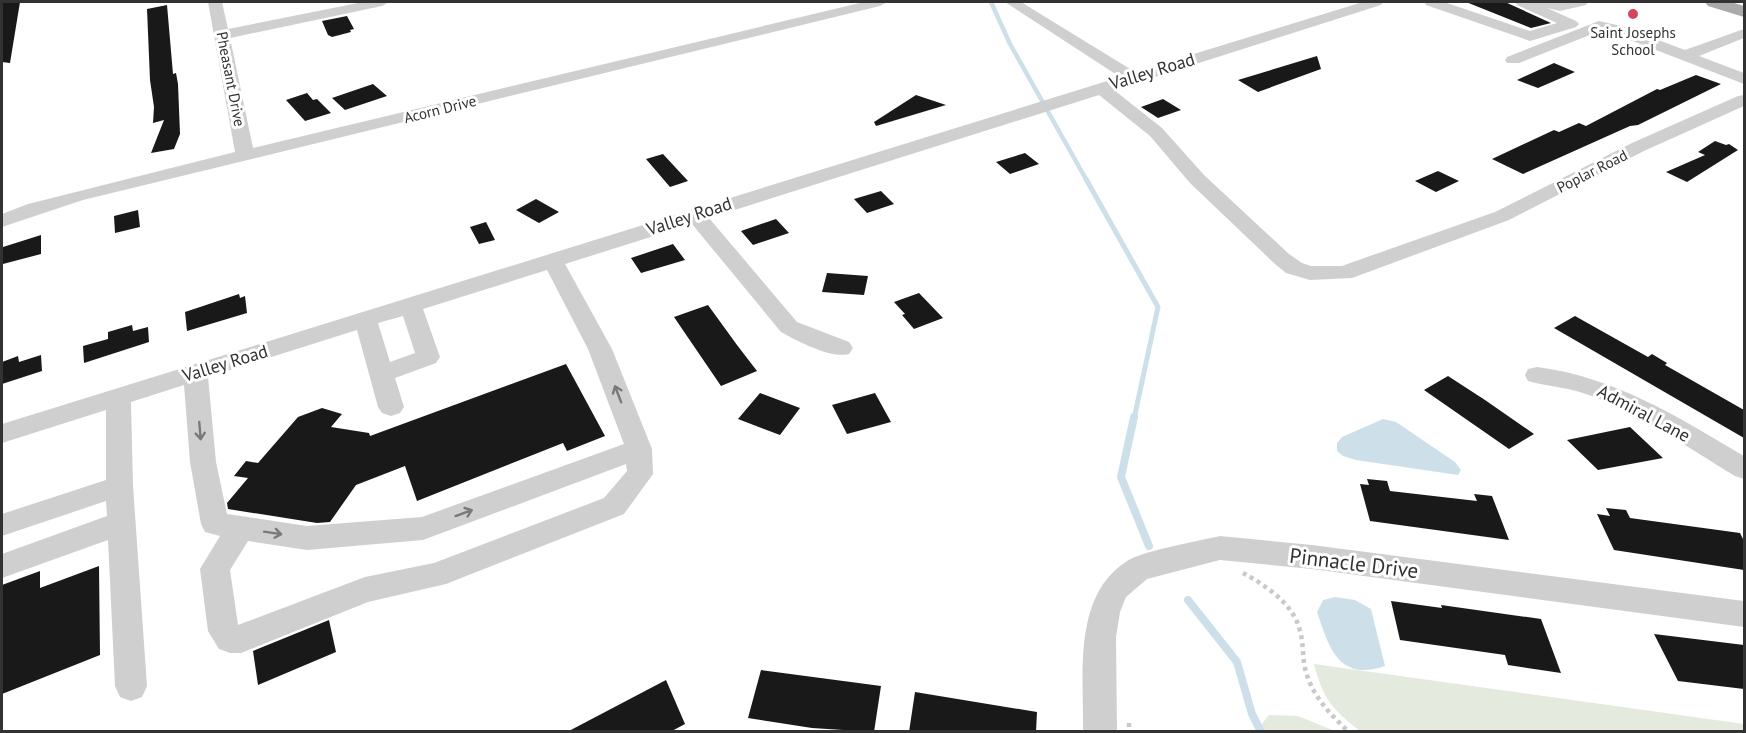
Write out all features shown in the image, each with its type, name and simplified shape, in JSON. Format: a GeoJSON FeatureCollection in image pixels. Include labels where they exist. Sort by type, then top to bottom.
{"type":"FeatureCollection","features":[{"type":"Feature","properties":{"kind":"main road"},"geometry":{"type":"LineString","coordinates":[[1714,2],[1744,12]]}},
{"type":"Feature","properties":{"kind":"street","name":"Pheasant Drive"},"geometry":{"type":"LineString","coordinates":[[215,2],[245,156]]}},
{"type":"Feature","properties":{"kind":"street"},"geometry":{"type":"LineString","coordinates":[[222,35],[382,2]]}},
{"type":"Feature","properties":{"kind":"street","name":"Acorn Drive"},"geometry":{"type":"LineString","coordinates":[[2,221],[35,208],[77,196],[880,2]]}},
{"type":"Feature","properties":{"kind":"street"},"geometry":{"type":"LineString","coordinates":[[1012,2],[1132,77]]}},
{"type":"Feature","properties":{"kind":"street","name":"Valley Road"},"geometry":{"type":"LineString","coordinates":[[2,433],[1376,2]]}},
{"type":"Feature","properties":{"kind":"street"},"geometry":{"type":"LineString","coordinates":[[1434,2],[1530,36],[1571,24],[1522,2]]}},
{"type":"Feature","properties":{"kind":"street"},"geometry":{"type":"LineString","coordinates":[[1543,2],[1560,7],[1581,2]]}},
{"type":"Feature","properties":{"kind":"street"},"geometry":{"type":"LineString","coordinates":[[1513,60],[1599,26],[1616,29],[1744,79]]}},
{"type":"Feature","properties":{"kind":"street"},"geometry":{"type":"LineString","coordinates":[[1685,56],[1744,33]]}},
{"type":"Feature","properties":{"kind":"street","name":"Poplar Road"},"geometry":{"type":"LineString","coordinates":[[1100,87],[1156,132],[1197,179],[1282,259],[1294,268],[1310,273],[1344,273],[1502,216],[1648,143],[1744,100]]}},
{"type":"Feature","properties":{"kind":"street"},"geometry":{"type":"LineString","coordinates":[[695,214],[789,327],[804,335],[841,348]]}},
{"type":"Feature","properties":{"kind":"street"},"geometry":{"type":"LineString","coordinates":[[241,528],[214,569],[223,631],[230,639],[241,639],[365,590],[436,575],[614,506],[640,474],[639,449],[600,349],[552,260]]}},
{"type":"Feature","properties":{"kind":"street"},"geometry":{"type":"LineString","coordinates":[[381,374],[428,357],[410,304]]}},
{"type":"Feature","properties":{"kind":"street"},"geometry":{"type":"LineString","coordinates":[[365,319],[391,407]]}},
{"type":"Feature","properties":{"kind":"street"},"geometry":{"type":"LineString","coordinates":[[195,372],[203,462],[215,524],[307,538],[423,528],[639,449]]}},
{"type":"Feature","properties":{"kind":"street","name":"Admiral Lane"},"geometry":{"type":"LineString","coordinates":[[1537,375],[1558,376],[1586,383],[1623,399],[1744,469]]}},
{"type":"Feature","properties":{"kind":"street"},"geometry":{"type":"LineString","coordinates":[[119,396],[118,486],[131,686]]}},
{"type":"Feature","properties":{"kind":"street"},"geometry":{"type":"LineString","coordinates":[[2,525],[118,486]]}},
{"type":"Feature","properties":{"kind":"street"},"geometry":{"type":"LineString","coordinates":[[2,566],[121,523]]}},
{"type":"Feature","properties":{"kind":"street","name":"Pinnacle Drive"},"geometry":{"type":"LineString","coordinates":[[1100,732],[1100,637],[1105,612],[1115,589],[1138,569],[1220,548],[1312,557],[1744,614]]}},
{"type":"Feature","properties":{"kind":"path"},"geometry":{"type":"LineString","coordinates":[[1241,572],[1259,580],[1288,609],[1299,627],[1304,664],[1314,690],[1325,709],[1349,732]]}},
{"type":"Feature","properties":{"kind":"path"},"geometry":{"type":"LineString","coordinates":[[1129,720],[1129,732]]}},
{"type":"Feature","properties":{"kind":"shaded area"},"geometry":{"type":"Polygon","coordinates":[[[1383,419],[1396,422],[1455,462],[1461,470],[1458,475],[1356,460],[1343,456],[1337,451],[1337,443],[1342,437],[1383,419]]]}},
{"type":"Feature","properties":{"kind":"shaded area"},"geometry":{"type":"Polygon","coordinates":[[[1335,597],[1355,600],[1371,609],[1385,666],[1369,670],[1356,669],[1346,665],[1331,649],[1317,612],[1323,600],[1335,597]]]}},
{"type":"Feature","properties":{"kind":"shaded area"},"geometry":{"type":"Polygon","coordinates":[[[1314,664],[1744,724],[1744,731],[1360,731],[1342,716],[1325,695],[1314,664]]]}},
{"type":"Feature","properties":{"kind":"shaded area"},"geometry":{"type":"Polygon","coordinates":[[[1269,715],[1298,716],[1335,731],[1256,731],[1269,715]]]}},
{"type":"Feature","properties":{"kind":"building"},"geometry":{"type":"Polygon","coordinates":[[[2,2],[20,2],[10,63],[2,62],[2,2]]]}},
{"type":"Feature","properties":{"kind":"building"},"geometry":{"type":"Polygon","coordinates":[[[1466,2],[1505,2],[1551,23],[1531,28],[1466,2]]]}},
{"type":"Feature","properties":{"kind":"building"},"geometry":{"type":"Polygon","coordinates":[[[167,5],[173,74],[176,73],[178,84],[180,134],[174,149],[151,153],[164,120],[153,123],[154,107],[150,80],[147,9],[167,5]]]}},
{"type":"Feature","properties":{"kind":"building"},"geometry":{"type":"Polygon","coordinates":[[[347,16],[354,29],[350,30],[351,32],[332,37],[328,35],[322,21],[347,16]]]}},
{"type":"Feature","properties":{"kind":"building"},"geometry":{"type":"Polygon","coordinates":[[[1317,56],[1321,69],[1258,92],[1238,80],[1317,56]]]}},
{"type":"Feature","properties":{"kind":"building"},"geometry":{"type":"Polygon","coordinates":[[[1554,63],[1575,72],[1538,88],[1517,80],[1554,63]]]}},
{"type":"Feature","properties":{"kind":"building"},"geometry":{"type":"Polygon","coordinates":[[[1696,75],[1721,84],[1638,125],[1630,126],[1523,174],[1492,159],[1554,130],[1559,132],[1579,123],[1586,126],[1657,89],[1660,90],[1696,75]]]}},
{"type":"Feature","properties":{"kind":"building"},"geometry":{"type":"Polygon","coordinates":[[[373,84],[387,96],[345,110],[332,98],[373,84]]]}},
{"type":"Feature","properties":{"kind":"building"},"geometry":{"type":"Polygon","coordinates":[[[307,93],[331,113],[305,121],[286,100],[307,93]]]}},
{"type":"Feature","properties":{"kind":"building"},"geometry":{"type":"Polygon","coordinates":[[[916,95],[946,105],[876,126],[874,122],[916,95]]]}},
{"type":"Feature","properties":{"kind":"building"},"geometry":{"type":"Polygon","coordinates":[[[1163,99],[1181,110],[1158,118],[1141,107],[1163,99]]]}},
{"type":"Feature","properties":{"kind":"building"},"geometry":{"type":"Polygon","coordinates":[[[1715,141],[1729,144],[1738,150],[1687,182],[1666,172],[1705,155],[1698,152],[1715,141]]]}},
{"type":"Feature","properties":{"kind":"building"},"geometry":{"type":"Polygon","coordinates":[[[1025,153],[1039,164],[1010,174],[996,162],[1025,153]]]}},
{"type":"Feature","properties":{"kind":"building"},"geometry":{"type":"Polygon","coordinates":[[[663,154],[688,181],[670,187],[646,159],[663,154]]]}},
{"type":"Feature","properties":{"kind":"building"},"geometry":{"type":"Polygon","coordinates":[[[1438,171],[1459,181],[1436,192],[1415,181],[1438,171]]]}},
{"type":"Feature","properties":{"kind":"building"},"geometry":{"type":"Polygon","coordinates":[[[881,191],[894,204],[867,213],[854,199],[881,191]]]}},
{"type":"Feature","properties":{"kind":"building"},"geometry":{"type":"Polygon","coordinates":[[[536,199],[559,212],[539,223],[516,210],[536,199]]]}},
{"type":"Feature","properties":{"kind":"building"},"geometry":{"type":"Polygon","coordinates":[[[138,210],[140,227],[115,233],[114,216],[138,210]]]}},
{"type":"Feature","properties":{"kind":"building"},"geometry":{"type":"Polygon","coordinates":[[[776,219],[789,233],[753,245],[741,231],[776,219]]]}},
{"type":"Feature","properties":{"kind":"building"},"geometry":{"type":"Polygon","coordinates":[[[486,222],[495,240],[479,244],[470,227],[486,222]]]}},
{"type":"Feature","properties":{"kind":"building"},"geometry":{"type":"Polygon","coordinates":[[[41,235],[41,254],[3,264],[3,247],[41,235]]]}},
{"type":"Feature","properties":{"kind":"building"},"geometry":{"type":"Polygon","coordinates":[[[673,244],[685,260],[641,273],[631,258],[673,244]]]}},
{"type":"Feature","properties":{"kind":"building"},"geometry":{"type":"Polygon","coordinates":[[[827,273],[868,276],[864,295],[822,292],[827,273]]]}},
{"type":"Feature","properties":{"kind":"building"},"geometry":{"type":"Polygon","coordinates":[[[919,293],[943,318],[914,329],[894,302],[919,293]]]}},
{"type":"Feature","properties":{"kind":"building"},"geometry":{"type":"Polygon","coordinates":[[[239,294],[240,298],[245,296],[247,313],[187,331],[185,312],[239,294]]]}},
{"type":"Feature","properties":{"kind":"building"},"geometry":{"type":"Polygon","coordinates":[[[708,305],[757,371],[721,386],[674,317],[708,305]]]}},
{"type":"Feature","properties":{"kind":"building"},"geometry":{"type":"Polygon","coordinates":[[[1575,316],[1648,357],[1652,354],[1667,363],[1665,365],[1744,410],[1744,438],[1554,328],[1575,316]]]}},
{"type":"Feature","properties":{"kind":"building"},"geometry":{"type":"Polygon","coordinates":[[[132,325],[133,331],[148,327],[149,342],[84,363],[83,346],[108,339],[108,332],[132,325]]]}},
{"type":"Feature","properties":{"kind":"building"},"geometry":{"type":"Polygon","coordinates":[[[41,355],[42,371],[2,384],[2,362],[18,356],[19,362],[41,355]]]}},
{"type":"Feature","properties":{"kind":"building"},"geometry":{"type":"Polygon","coordinates":[[[566,364],[605,436],[567,451],[563,443],[417,501],[405,466],[356,485],[330,522],[317,523],[228,509],[227,503],[248,478],[234,476],[246,461],[258,463],[298,417],[322,408],[342,414],[331,427],[369,433],[370,436],[566,364]]]}},
{"type":"Feature","properties":{"kind":"building"},"geometry":{"type":"Polygon","coordinates":[[[1448,376],[1534,434],[1509,449],[1424,390],[1448,376]]]}},
{"type":"Feature","properties":{"kind":"building"},"geometry":{"type":"Polygon","coordinates":[[[760,393],[800,408],[780,435],[738,419],[760,393]]]}},
{"type":"Feature","properties":{"kind":"building"},"geometry":{"type":"Polygon","coordinates":[[[875,393],[891,422],[847,434],[832,405],[875,393]]]}},
{"type":"Feature","properties":{"kind":"building"},"geometry":{"type":"Polygon","coordinates":[[[1630,427],[1663,458],[1598,470],[1567,440],[1630,427]]]}},
{"type":"Feature","properties":{"kind":"building"},"geometry":{"type":"Polygon","coordinates":[[[1367,479],[1387,481],[1390,491],[1477,501],[1474,494],[1492,496],[1509,540],[1370,521],[1360,484],[1369,485],[1367,479]]]}},
{"type":"Feature","properties":{"kind":"building"},"geometry":{"type":"Polygon","coordinates":[[[1606,508],[1626,510],[1630,518],[1740,533],[1744,541],[1744,570],[1614,550],[1597,514],[1610,516],[1606,508]]]}},
{"type":"Feature","properties":{"kind":"building"},"geometry":{"type":"Polygon","coordinates":[[[99,566],[100,655],[2,694],[2,585],[40,571],[40,588],[99,566]]]}},
{"type":"Feature","properties":{"kind":"building"},"geometry":{"type":"Polygon","coordinates":[[[1391,601],[1442,608],[1441,605],[1541,619],[1561,673],[1508,665],[1505,655],[1400,640],[1391,601]]]}},
{"type":"Feature","properties":{"kind":"building"},"geometry":{"type":"Polygon","coordinates":[[[329,620],[336,652],[258,685],[253,651],[329,620]]]}},
{"type":"Feature","properties":{"kind":"building"},"geometry":{"type":"Polygon","coordinates":[[[1654,634],[1744,645],[1744,689],[1678,681],[1654,634]]]}},
{"type":"Feature","properties":{"kind":"building"},"geometry":{"type":"Polygon","coordinates":[[[761,670],[881,686],[874,732],[812,728],[748,718],[761,670]]]}},
{"type":"Feature","properties":{"kind":"building"},"geometry":{"type":"Polygon","coordinates":[[[666,680],[685,724],[670,732],[567,732],[666,680]]]}},
{"type":"Feature","properties":{"kind":"building"},"geometry":{"type":"Polygon","coordinates":[[[915,692],[1037,712],[1036,732],[909,732],[915,692]]]}},
{"type":"Feature","properties":{"kind":"waterway"},"geometry":{"type":"LineString","coordinates":[[991,2],[1010,44],[1087,181]]}},
{"type":"Feature","properties":{"kind":"waterway"},"geometry":{"type":"LineString","coordinates":[[1086,179],[1158,307],[1134,419]]}},
{"type":"Feature","properties":{"kind":"waterway"},"geometry":{"type":"LineString","coordinates":[[1134,417],[1121,477],[1149,546]]}},
{"type":"Feature","properties":{"kind":"waterway"},"geometry":{"type":"LineString","coordinates":[[1188,600],[1237,662],[1252,714],[1261,732]]}},
{"type":"Feature","properties":{"kind":"place","name":"Saint Josephs School"},"geometry":{"type":"Point","coordinates":[1633,14]}}]}
